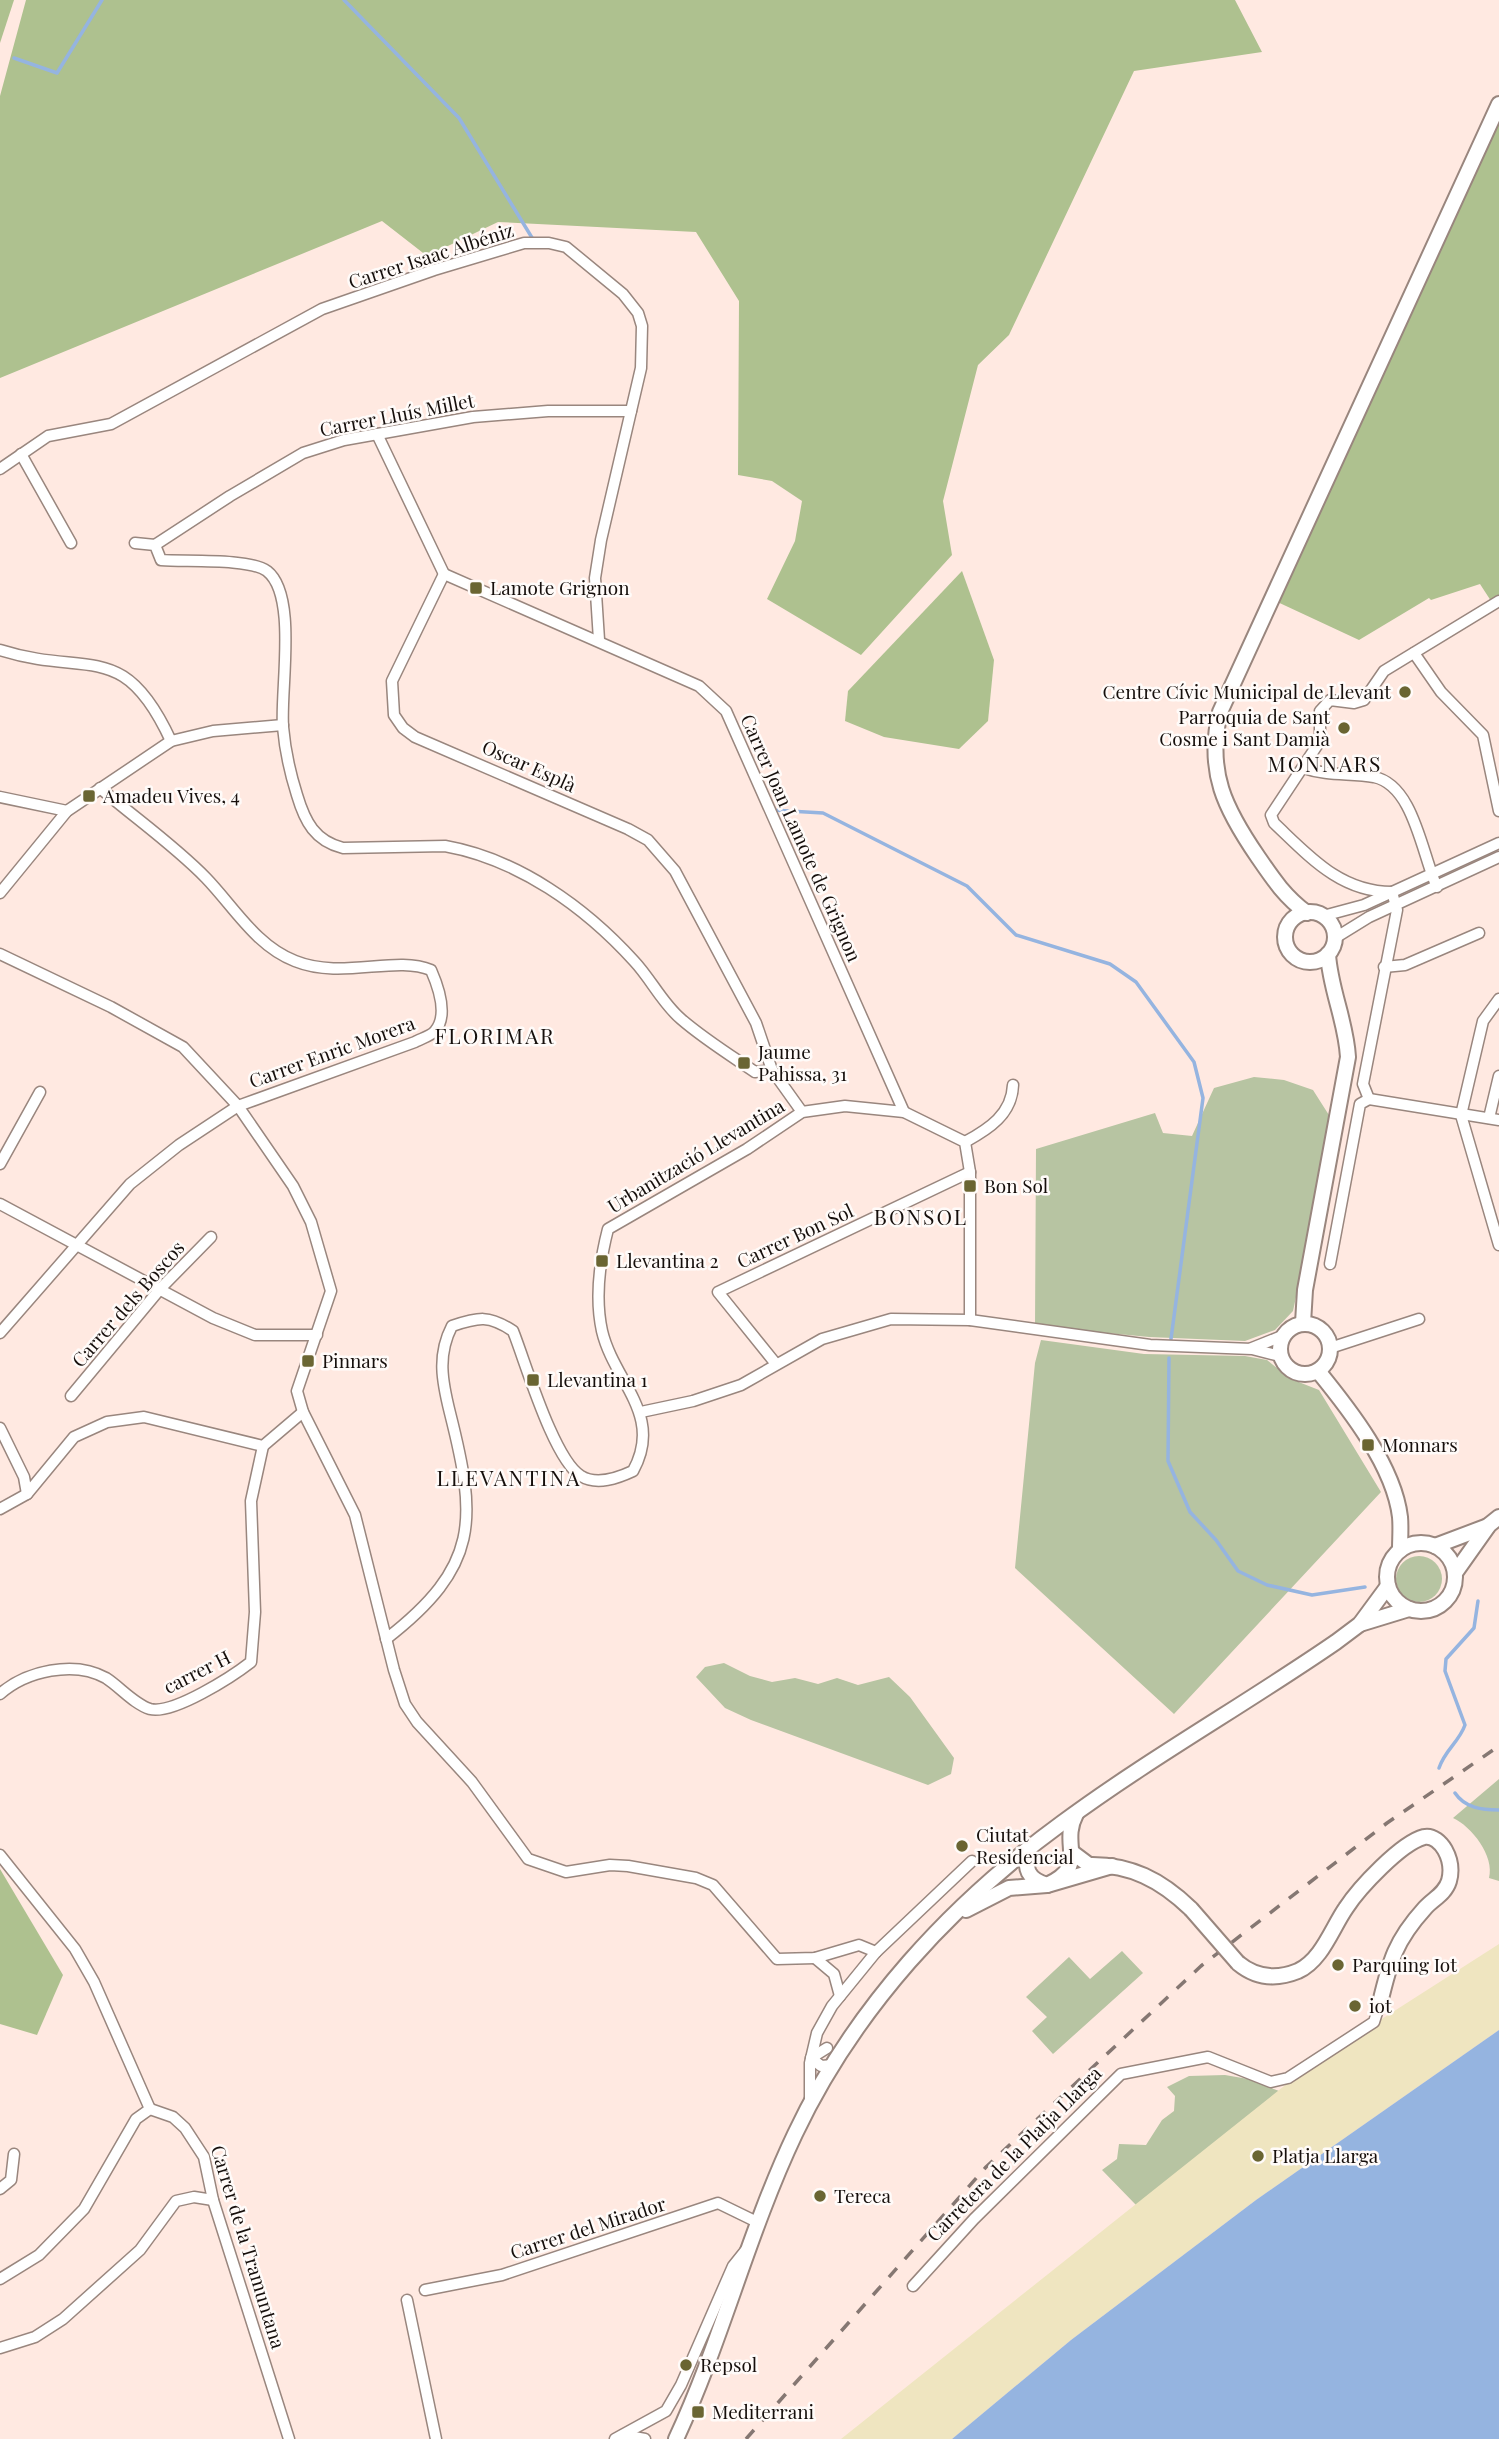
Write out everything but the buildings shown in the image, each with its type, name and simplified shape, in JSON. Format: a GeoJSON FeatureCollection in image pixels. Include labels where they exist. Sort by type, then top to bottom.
{"type":"FeatureCollection","features":[{"type":"Feature","properties":{"kind":"street"},"geometry":{"type":"LineString","coordinates":[[1307,913],[1285,897],[1236,826],[1224,801],[1214,756],[1220,712],[1499,104]]}},
{"type":"Feature","properties":{"kind":"street","name":"Carrer Isaac Albéniz"},"geometry":{"type":"LineString","coordinates":[[0,469],[48,436],[111,424],[323,310],[434,270],[524,243],[549,243],[566,247],[605,277],[638,313],[644,341],[595,578],[598,640]]}},
{"type":"Feature","properties":{"kind":"street","name":"Carrer Lluís Millet"},"geometry":{"type":"LineString","coordinates":[[155,545],[303,453],[344,440],[472,417],[548,411],[631,411]]}},
{"type":"Feature","properties":{"kind":"street"},"geometry":{"type":"LineString","coordinates":[[377,434],[444,574]]}},
{"type":"Feature","properties":{"kind":"street"},"geometry":{"type":"LineString","coordinates":[[21,454],[71,543]]}},
{"type":"Feature","properties":{"kind":"street"},"geometry":{"type":"LineString","coordinates":[[135,544],[155,545],[161,560],[255,566],[275,579],[283,599],[283,725],[286,754],[303,815],[315,834],[329,844],[343,848],[445,846],[460,849],[538,882],[568,901],[604,930],[635,962],[679,1018],[755,1072],[772,1070]]}},
{"type":"Feature","properties":{"kind":"street","name":"Carrer Joan Lamote de Grignon"},"geometry":{"type":"LineString","coordinates":[[444,574],[699,687],[726,711],[904,1112]]}},
{"type":"Feature","properties":{"kind":"street","name":"Oscar Esplà"},"geometry":{"type":"LineString","coordinates":[[444,574],[392,681],[394,715],[403,728],[415,737],[648,840],[675,871],[757,1023],[772,1070],[802,1112]]}},
{"type":"Feature","properties":{"kind":"street"},"geometry":{"type":"LineString","coordinates":[[1392,892],[1364,888],[1329,874],[1274,823],[1271,815],[1322,737],[1320,711],[1330,701],[1354,703],[1364,700],[1384,671],[1499,601]]}},
{"type":"Feature","properties":{"kind":"street"},"geometry":{"type":"LineString","coordinates":[[0,650],[27,658],[91,664],[132,680],[156,709],[171,741]]}},
{"type":"Feature","properties":{"kind":"street"},"geometry":{"type":"LineString","coordinates":[[1414,653],[1434,683],[1483,735],[1499,811]]}},
{"type":"Feature","properties":{"kind":"street"},"geometry":{"type":"LineString","coordinates":[[0,893],[67,811],[171,741],[213,731],[283,725]]}},
{"type":"Feature","properties":{"kind":"street"},"geometry":{"type":"LineString","coordinates":[[1304,768],[1320,774],[1376,778],[1388,783],[1404,800],[1437,887]]}},
{"type":"Feature","properties":{"kind":"street","name":"Carrer Enric Morera"},"geometry":{"type":"LineString","coordinates":[[100,788],[205,877],[255,935],[276,952],[294,961],[334,971],[419,965],[431,970],[439,986],[441,1010],[435,1032],[415,1042],[238,1106]]}},
{"type":"Feature","properties":{"kind":"street"},"geometry":{"type":"LineString","coordinates":[[0,797],[67,811]]}},
{"type":"Feature","properties":{"kind":"street"},"geometry":{"type":"LineString","coordinates":[[1287,926],[1298,915],[1307,913],[1323,916],[1345,912],[1499,843]]}},
{"type":"Feature","properties":{"kind":"street"},"geometry":{"type":"LineString","coordinates":[[1303,1323],[1305,1290],[1348,1057],[1346,1027],[1331,983],[1328,954],[1335,938],[1397,905],[1499,857]]}},
{"type":"Feature","properties":{"kind":"street"},"geometry":{"type":"LineString","coordinates":[[1369,1099],[1363,1084],[1397,905],[1392,892]]}},
{"type":"Feature","properties":{"kind":"street"},"geometry":{"type":"LineString","coordinates":[[1285,897],[1288,949],[1331,983]]}},
{"type":"Feature","properties":{"kind":"street"},"geometry":{"type":"LineString","coordinates":[[1323,916],[1329,922],[1335,938]]}},
{"type":"Feature","properties":{"kind":"street"},"geometry":{"type":"LineString","coordinates":[[1384,967],[1405,965],[1479,933]]}},
{"type":"Feature","properties":{"kind":"street"},"geometry":{"type":"LineString","coordinates":[[0,954],[111,1007],[183,1047],[238,1106],[293,1186],[312,1222],[331,1291],[297,1391],[303,1412],[355,1515],[405,1704],[432,1740],[472,1782],[528,1859],[566,1872],[611,1865],[696,1878],[713,1885],[777,1959],[814,1958],[859,1945],[876,1952]]}},
{"type":"Feature","properties":{"kind":"street"},"geometry":{"type":"LineString","coordinates":[[1306,962],[1321,959],[1328,954]]}},
{"type":"Feature","properties":{"kind":"street"},"geometry":{"type":"LineString","coordinates":[[1499,999],[1483,1021],[1461,1115],[1499,1245]]}},
{"type":"Feature","properties":{"kind":"street"},"geometry":{"type":"LineString","coordinates":[[1330,1264],[1360,1104],[1369,1099],[1494,1119],[1499,1076]]}},
{"type":"Feature","properties":{"kind":"street"},"geometry":{"type":"LineString","coordinates":[[965,1142],[989,1129],[1012,1101],[1013,1085]]}},
{"type":"Feature","properties":{"kind":"street"},"geometry":{"type":"LineString","coordinates":[[0,1164],[40,1092]]}},
{"type":"Feature","properties":{"kind":"street"},"geometry":{"type":"LineString","coordinates":[[0,1334],[138,1177],[179,1145],[238,1106]]}},
{"type":"Feature","properties":{"kind":"street"},"geometry":{"type":"LineString","coordinates":[[802,1112],[845,1106],[904,1112],[965,1142]]}},
{"type":"Feature","properties":{"kind":"street","name":"Urbanització Llevantina"},"geometry":{"type":"LineString","coordinates":[[386,1639],[432,1599],[449,1572],[467,1534],[467,1492],[446,1398],[441,1347],[452,1326],[482,1318],[498,1321],[513,1331],[562,1457],[582,1477],[603,1481],[633,1471],[642,1454],[641,1412],[602,1331],[600,1312],[602,1252],[608,1229],[747,1149],[802,1112]]}},
{"type":"Feature","properties":{"kind":"street"},"geometry":{"type":"LineString","coordinates":[[965,1142],[970,1172],[970,1320]]}},
{"type":"Feature","properties":{"kind":"street","name":"Carrer Bon Sol"},"geometry":{"type":"LineString","coordinates":[[776,1364],[718,1292],[970,1172]]}},
{"type":"Feature","properties":{"kind":"street"},"geometry":{"type":"LineString","coordinates":[[0,1204],[213,1318],[255,1335],[317,1335]]}},
{"type":"Feature","properties":{"kind":"street","name":"Carrer dels Boscos"},"geometry":{"type":"LineString","coordinates":[[71,1396],[160,1289],[211,1237]]}},
{"type":"Feature","properties":{"kind":"street"},"geometry":{"type":"LineString","coordinates":[[641,1412],[693,1401],[741,1384],[822,1339],[891,1319],[970,1320],[1150,1345],[1252,1349],[1280,1356],[1296,1373],[1318,1371],[1327,1361],[1330,1348],[1325,1333],[1319,1327],[1303,1323],[1288,1329],[1283,1336],[1280,1356]]}},
{"type":"Feature","properties":{"kind":"street"},"geometry":{"type":"LineString","coordinates":[[1330,1348],[1419,1320]]}},
{"type":"Feature","properties":{"kind":"street"},"geometry":{"type":"LineString","coordinates":[[1252,1349],[1283,1336]]}},
{"type":"Feature","properties":{"kind":"street"},"geometry":{"type":"LineString","coordinates":[[1318,1371],[1380,1460],[1400,1516],[1400,1550]]}},
{"type":"Feature","properties":{"kind":"street"},"geometry":{"type":"LineString","coordinates":[[0,1509],[27,1494],[74,1437],[107,1422],[144,1417],[263,1446],[303,1412]]}},
{"type":"Feature","properties":{"kind":"street"},"geometry":{"type":"LineString","coordinates":[[0,1428],[24,1477],[27,1494]]}},
{"type":"Feature","properties":{"kind":"street","name":"carrer H"},"geometry":{"type":"LineString","coordinates":[[0,1694],[22,1678],[43,1671],[79,1671],[102,1676],[140,1704],[160,1709],[230,1679],[251,1662],[255,1612],[251,1501],[263,1446]]}},
{"type":"Feature","properties":{"kind":"street"},"geometry":{"type":"LineString","coordinates":[[1400,1516],[1428,1544],[1445,1553],[1455,1573]]}},
{"type":"Feature","properties":{"kind":"street"},"geometry":{"type":"LineString","coordinates":[[1409,1609],[1394,1597],[1388,1586],[1387,1573],[1391,1559],[1400,1550],[1428,1544],[1494,1521]]}},
{"type":"Feature","properties":{"kind":"street"},"geometry":{"type":"LineString","coordinates":[[832,2065],[821,2066],[811,2059],[834,2049],[949,1919],[1027,1850],[1076,1813],[1278,1682],[1360,1624],[1409,1609],[1420,1611],[1440,1605],[1453,1586],[1455,1573],[1494,1521]]}},
{"type":"Feature","properties":{"kind":"street"},"geometry":{"type":"LineString","coordinates":[[1360,1624],[1388,1586]]}},
{"type":"Feature","properties":{"kind":"street"},"geometry":{"type":"LineString","coordinates":[[1027,1850],[1028,1873],[1034,1881],[1047,1885],[1068,1872],[1073,1853],[1069,1832],[1076,1813]]}},
{"type":"Feature","properties":{"kind":"street","name":"Carretera de la Platja Llarga"},"geometry":{"type":"LineString","coordinates":[[913,2286],[974,2219],[1121,2074],[1208,2057],[1271,2082],[1288,2078],[1374,2022],[1391,1954],[1425,1908],[1444,1892],[1449,1881],[1448,1855],[1443,1845],[1432,1837],[1424,1837],[1408,1847],[1364,1886],[1346,1908],[1324,1945],[1300,1970],[1264,1976],[1248,1971],[1238,1963],[1191,1909],[1144,1874],[1112,1866],[1089,1865],[1073,1853]]}},
{"type":"Feature","properties":{"kind":"street"},"geometry":{"type":"LineString","coordinates":[[0,1855],[75,1949],[94,1982],[150,2109],[136,2119],[126,2132],[79,2215],[39,2255],[0,2279]]}},
{"type":"Feature","properties":{"kind":"street"},"geometry":{"type":"LineString","coordinates":[[810,2106],[810,2063],[817,2033],[840,1996],[876,1952],[972,1861]]}},
{"type":"Feature","properties":{"kind":"street"},"geometry":{"type":"LineString","coordinates":[[949,1919],[1009,1888],[1047,1885],[1112,1866]]}},
{"type":"Feature","properties":{"kind":"street"},"geometry":{"type":"LineString","coordinates":[[814,1958],[823,1962],[834,1974],[840,1996]]}},
{"type":"Feature","properties":{"kind":"street"},"geometry":{"type":"LineString","coordinates":[[817,2033],[834,2049]]}},
{"type":"Feature","properties":{"kind":"street"},"geometry":{"type":"LineString","coordinates":[[676,2439],[699,2389],[757,2222],[810,2106],[832,2065],[834,2049]]}},
{"type":"Feature","properties":{"kind":"street","name":"Carrer de la Tramuntana"},"geometry":{"type":"LineString","coordinates":[[150,2109],[173,2118],[193,2137],[209,2169],[213,2200],[289,2439]]}},
{"type":"Feature","properties":{"kind":"street"},"geometry":{"type":"LineString","coordinates":[[0,2189],[11,2180],[14,2154]]}},
{"type":"Feature","properties":{"kind":"street"},"geometry":{"type":"LineString","coordinates":[[0,2348],[35,2337],[62,2319],[140,2250],[176,2200],[194,2197],[213,2200]]}},
{"type":"Feature","properties":{"kind":"street","name":"Carrer del Mirador"},"geometry":{"type":"LineString","coordinates":[[425,2290],[502,2274],[718,2203],[757,2222]]}},
{"type":"Feature","properties":{"kind":"street"},"geometry":{"type":"LineString","coordinates":[[619,2437],[666,2411],[733,2266],[748,2248]]}},
{"type":"Feature","properties":{"kind":"street"},"geometry":{"type":"LineString","coordinates":[[407,2300],[436,2439]]}},
{"type":"Feature","properties":{"kind":"street"},"geometry":{"type":"LineString","coordinates":[[619,2437],[645,2439]]}},
{"type":"Feature","properties":{"kind":"green space"},"geometry":{"type":"Polygon","coordinates":[[[0,0],[14,0],[0,43],[0,0]]]}},
{"type":"Feature","properties":{"kind":"green space"},"geometry":{"type":"Polygon","coordinates":[[[26,0],[1235,0],[1262,52],[1134,71],[1009,335],[978,365],[943,501],[952,555],[861,655],[767,599],[795,541],[802,501],[772,481],[738,475],[739,301],[696,232],[498,222],[427,256],[382,221],[0,378],[0,96],[26,0]]]}},
{"type":"Feature","properties":{"kind":"green space"},"geometry":{"type":"Polygon","coordinates":[[[1499,104],[1499,596],[1491,601],[1480,584],[1431,600],[1429,598],[1359,640],[1271,599],[1499,104]]]}},
{"type":"Feature","properties":{"kind":"green space"},"geometry":{"type":"Polygon","coordinates":[[[962,571],[994,660],[988,721],[959,749],[884,737],[845,721],[848,691],[962,571]]]}},
{"type":"Feature","properties":{"kind":"green space"},"geometry":{"type":"Polygon","coordinates":[[[1254,1077],[1284,1080],[1313,1090],[1334,1123],[1293,1311],[1275,1330],[1245,1341],[1149,1337],[1035,1326],[1036,1149],[1155,1113],[1163,1133],[1192,1136],[1214,1088],[1254,1077]]]}},
{"type":"Feature","properties":{"kind":"green space"},"geometry":{"type":"Polygon","coordinates":[[[1041,1340],[1144,1354],[1245,1356],[1267,1360],[1291,1379],[1319,1390],[1381,1492],[1174,1714],[1015,1568],[1035,1363],[1041,1340]]]}},
{"type":"Feature","properties":{"kind":"green space"},"geometry":{"type":"Polygon","coordinates":[[[1419,1556],[1435,1563],[1442,1579],[1435,1595],[1419,1602],[1403,1595],[1396,1579],[1403,1563],[1419,1556]]]}},
{"type":"Feature","properties":{"kind":"green space"},"geometry":{"type":"Polygon","coordinates":[[[724,1663],[750,1676],[772,1682],[795,1678],[818,1684],[837,1678],[858,1685],[889,1677],[910,1697],[954,1758],[951,1774],[928,1785],[725,1708],[696,1677],[705,1667],[724,1663]]]}},
{"type":"Feature","properties":{"kind":"green space"},"geometry":{"type":"Polygon","coordinates":[[[1499,1779],[1499,1881],[1489,1878],[1488,1860],[1480,1843],[1467,1828],[1453,1818],[1499,1779]]]}},
{"type":"Feature","properties":{"kind":"green space"},"geometry":{"type":"Polygon","coordinates":[[[0,1869],[63,1975],[37,2035],[0,2024],[0,1869]]]}},
{"type":"Feature","properties":{"kind":"green space"},"geometry":{"type":"Polygon","coordinates":[[[1122,1951],[1143,1973],[1053,2054],[1032,2031],[1047,2017],[1026,1997],[1069,1957],[1090,1979],[1122,1951]]]}},
{"type":"Feature","properties":{"kind":"green space"},"geometry":{"type":"Polygon","coordinates":[[[1225,2075],[1248,2079],[1279,2091],[1136,2205],[1102,2170],[1117,2159],[1119,2144],[1146,2145],[1162,2120],[1174,2111],[1175,2096],[1167,2087],[1189,2076],[1225,2075]]]}},
{"type":"Feature","properties":{"kind":"sand","name":"Platja Llarga"},"geometry":{"type":"Polygon","coordinates":[[[1499,1944],[1499,2030],[1256,2200],[1071,2340],[952,2439],[841,2439],[1313,2063],[1499,1944]]]}},
{"type":"Feature","properties":{"kind":"water"},"geometry":{"type":"Polygon","coordinates":[[[1499,2030],[1499,2439],[952,2439],[1071,2340],[1256,2200],[1499,2030]]]}},
{"type":"Feature","properties":{"kind":"waterway"},"geometry":{"type":"LineString","coordinates":[[14,58],[57,73],[102,0]]}},
{"type":"Feature","properties":{"kind":"waterway"},"geometry":{"type":"LineString","coordinates":[[344,0],[459,118],[534,241]]}},
{"type":"Feature","properties":{"kind":"waterway"},"geometry":{"type":"LineString","coordinates":[[772,810],[823,813],[967,886],[1016,935],[1110,964],[1136,982],[1194,1062],[1203,1098],[1171,1339]]}},
{"type":"Feature","properties":{"kind":"waterway"},"geometry":{"type":"LineString","coordinates":[[1169,1358],[1168,1461],[1190,1512],[1216,1540],[1238,1571],[1267,1585],[1312,1595],[1365,1587]]}},
{"type":"Feature","properties":{"kind":"waterway"},"geometry":{"type":"LineString","coordinates":[[1439,1768],[1465,1725],[1445,1671],[1446,1659],[1474,1628],[1478,1601]]}},
{"type":"Feature","properties":{"kind":"waterway"},"geometry":{"type":"LineString","coordinates":[[1455,1793],[1474,1807],[1499,1810]]}},
{"type":"Feature","properties":{"kind":"railway"},"geometry":{"type":"LineString","coordinates":[[746,2439],[986,2167],[1201,1966],[1387,1823],[1499,1746]]}},
{"type":"Feature","properties":{"kind":"place","name":"Lamote Grignon"},"geometry":{"type":"Point","coordinates":[476,588]}},
{"type":"Feature","properties":{"kind":"place","name":"Centre Cívic Municipal de Llevant"},"geometry":{"type":"Point","coordinates":[1405,692]}},
{"type":"Feature","properties":{"kind":"place","name":"Parroquia de Sant Cosme i Sant Damià"},"geometry":{"type":"Point","coordinates":[1344,728]}},
{"type":"Feature","properties":{"kind":"place","name":"Amadeu Vives, 4"},"geometry":{"type":"Point","coordinates":[89,796]}},
{"type":"Feature","properties":{"kind":"place","name":"Jaume Pahissa, 31"},"geometry":{"type":"Point","coordinates":[744,1063]}},
{"type":"Feature","properties":{"kind":"place","name":"Bon Sol"},"geometry":{"type":"Point","coordinates":[970,1186]}},
{"type":"Feature","properties":{"kind":"place","name":"Llevantina 2"},"geometry":{"type":"Point","coordinates":[602,1261]}},
{"type":"Feature","properties":{"kind":"place","name":"Pinnars"},"geometry":{"type":"Point","coordinates":[308,1361]}},
{"type":"Feature","properties":{"kind":"place","name":"Llevantina 1"},"geometry":{"type":"Point","coordinates":[533,1380]}},
{"type":"Feature","properties":{"kind":"place","name":"Monnars"},"geometry":{"type":"Point","coordinates":[1368,1445]}},
{"type":"Feature","properties":{"kind":"place","name":"Ciutat Residencial"},"geometry":{"type":"Point","coordinates":[962,1846]}},
{"type":"Feature","properties":{"kind":"place","name":"Parquing Iot"},"geometry":{"type":"Point","coordinates":[1338,1965]}},
{"type":"Feature","properties":{"kind":"place","name":"iot"},"geometry":{"type":"Point","coordinates":[1355,2006]}},
{"type":"Feature","properties":{"kind":"place","name":"Platja Llarga"},"geometry":{"type":"Point","coordinates":[1258,2156]}},
{"type":"Feature","properties":{"kind":"place","name":"Tereca"},"geometry":{"type":"Point","coordinates":[820,2196]}},
{"type":"Feature","properties":{"kind":"place","name":"Repsol"},"geometry":{"type":"Point","coordinates":[686,2365]}},
{"type":"Feature","properties":{"kind":"place","name":"Mediterrani"},"geometry":{"type":"Point","coordinates":[698,2412]}},
{"type":"Feature","properties":{"kind":"district","name":"MONNARS"},"geometry":{"type":"Point","coordinates":[1325,765]}},
{"type":"Feature","properties":{"kind":"district","name":"FLORIMAR"},"geometry":{"type":"Point","coordinates":[495,1037]}},
{"type":"Feature","properties":{"kind":"district","name":"BONSOL"},"geometry":{"type":"Point","coordinates":[921,1218]}},
{"type":"Feature","properties":{"kind":"district","name":"LLEVANTINA"},"geometry":{"type":"Point","coordinates":[509,1479]}}]}
